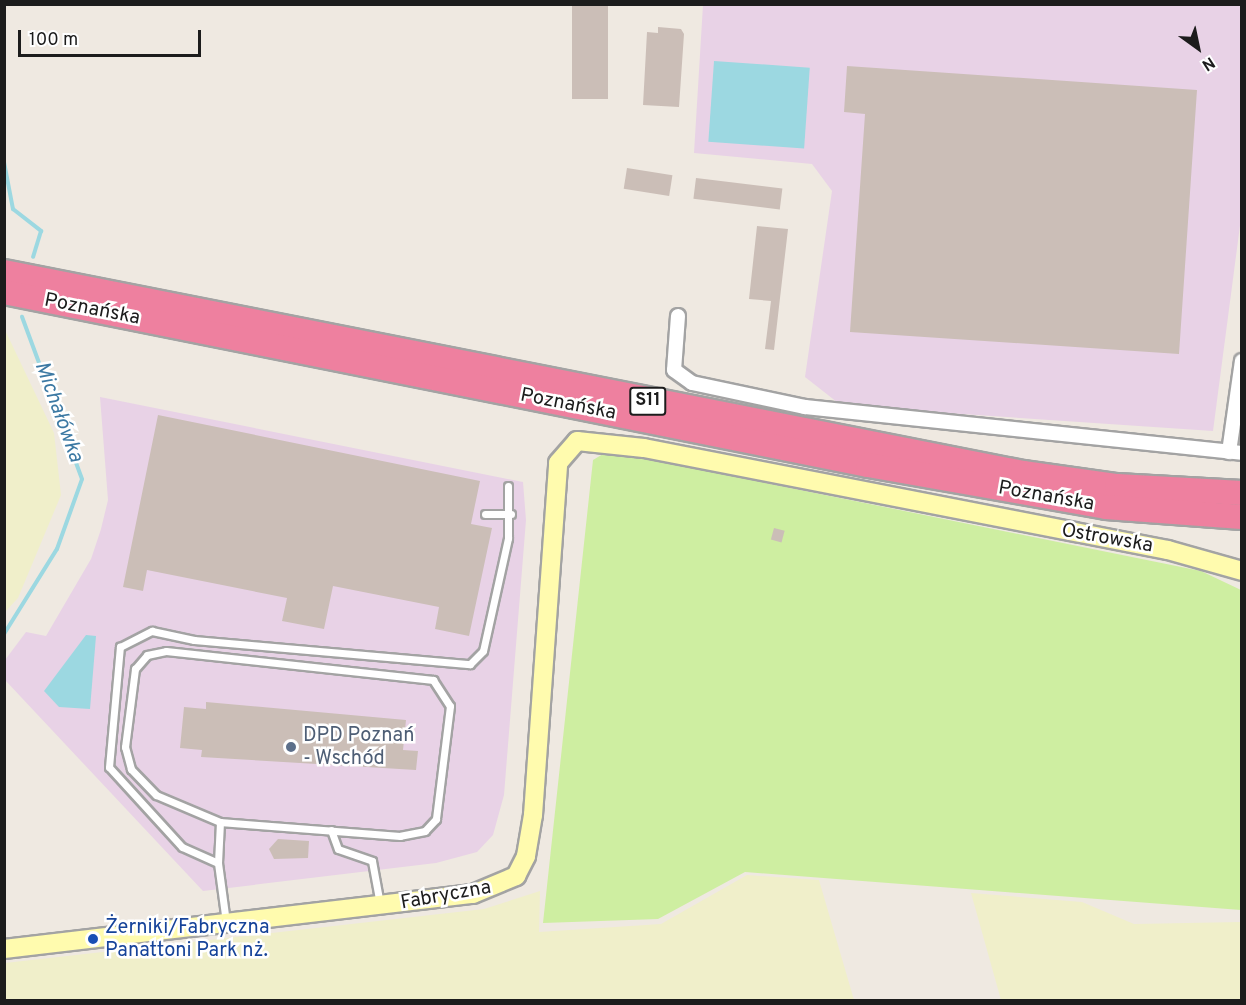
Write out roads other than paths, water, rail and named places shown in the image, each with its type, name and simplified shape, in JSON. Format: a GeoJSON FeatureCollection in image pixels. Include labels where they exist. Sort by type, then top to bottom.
{"type":"FeatureCollection","features":[{"type":"Feature","properties":{"kind":"highway","name":"Poznańska"},"geometry":{"type":"LineString","coordinates":[[4,272],[1023,473],[1117,486],[1242,493]]}},
{"type":"Feature","properties":{"kind":"highway","name":"Poznańska"},"geometry":{"type":"LineString","coordinates":[[4,292],[868,465],[1106,507],[1242,517]]}},
{"type":"Feature","properties":{"kind":"highway"},"geometry":{"type":"LineString","coordinates":[[1214,516],[1242,522]]}},
{"type":"Feature","properties":{"kind":"street"},"geometry":{"type":"LineString","coordinates":[[678,316],[674,370],[692,383],[805,406],[1235,452],[1242,361]]}},
{"type":"Feature","properties":{"kind":"street","name":"Fabryczna"},"geometry":{"type":"LineString","coordinates":[[4,949],[380,907],[487,891],[521,870],[531,828],[541,724],[558,463],[578,441],[645,448]]}},
{"type":"Feature","properties":{"kind":"street","name":"Ostrowska"},"geometry":{"type":"LineString","coordinates":[[645,448],[1199,556],[1242,572]]}},
{"type":"Feature","properties":{"kind":"lane"},"geometry":{"type":"LineString","coordinates":[[218,863],[182,847],[109,767],[120,647],[152,631],[194,640],[470,664],[483,651],[511,514],[508,486]]}},
{"type":"Feature","properties":{"kind":"lane"},"geometry":{"type":"LineString","coordinates":[[485,514],[511,514]]}},
{"type":"Feature","properties":{"kind":"lane"},"geometry":{"type":"LineString","coordinates":[[153,652],[415,674],[442,687],[450,713],[436,819],[425,831],[408,836],[220,822],[156,795],[128,763],[133,676],[142,658],[153,652]]}},
{"type":"Feature","properties":{"kind":"lane"},"geometry":{"type":"LineString","coordinates":[[220,822],[218,863],[227,924]]}},
{"type":"Feature","properties":{"kind":"lane"},"geometry":{"type":"LineString","coordinates":[[331,830],[338,849],[372,861],[380,907]]}},
{"type":"Feature","properties":{"kind":"water"},"geometry":{"type":"Polygon","coordinates":[[[714,61],[810,68],[804,148],[708,142],[714,61]]]}},
{"type":"Feature","properties":{"kind":"water"},"geometry":{"type":"Polygon","coordinates":[[[86,635],[96,636],[90,709],[59,707],[44,691],[86,635]]]}},
{"type":"Feature","properties":{"kind":"waterway","name":"Michałówka"},"geometry":{"type":"LineString","coordinates":[[4,162],[13,209],[41,231],[33,257]]}},
{"type":"Feature","properties":{"kind":"waterway","name":"Michałówka"},"geometry":{"type":"LineString","coordinates":[[4,634],[57,549],[82,479],[22,317]]}},
{"type":"Feature","properties":{"kind":"place","name":"DPD Poznań - Wschód"},"geometry":{"type":"Point","coordinates":[291,747]}},
{"type":"Feature","properties":{"kind":"place","name":"Żerniki/Fabryczna Panattoni Park nż."},"geometry":{"type":"Point","coordinates":[93,939]}}]}
